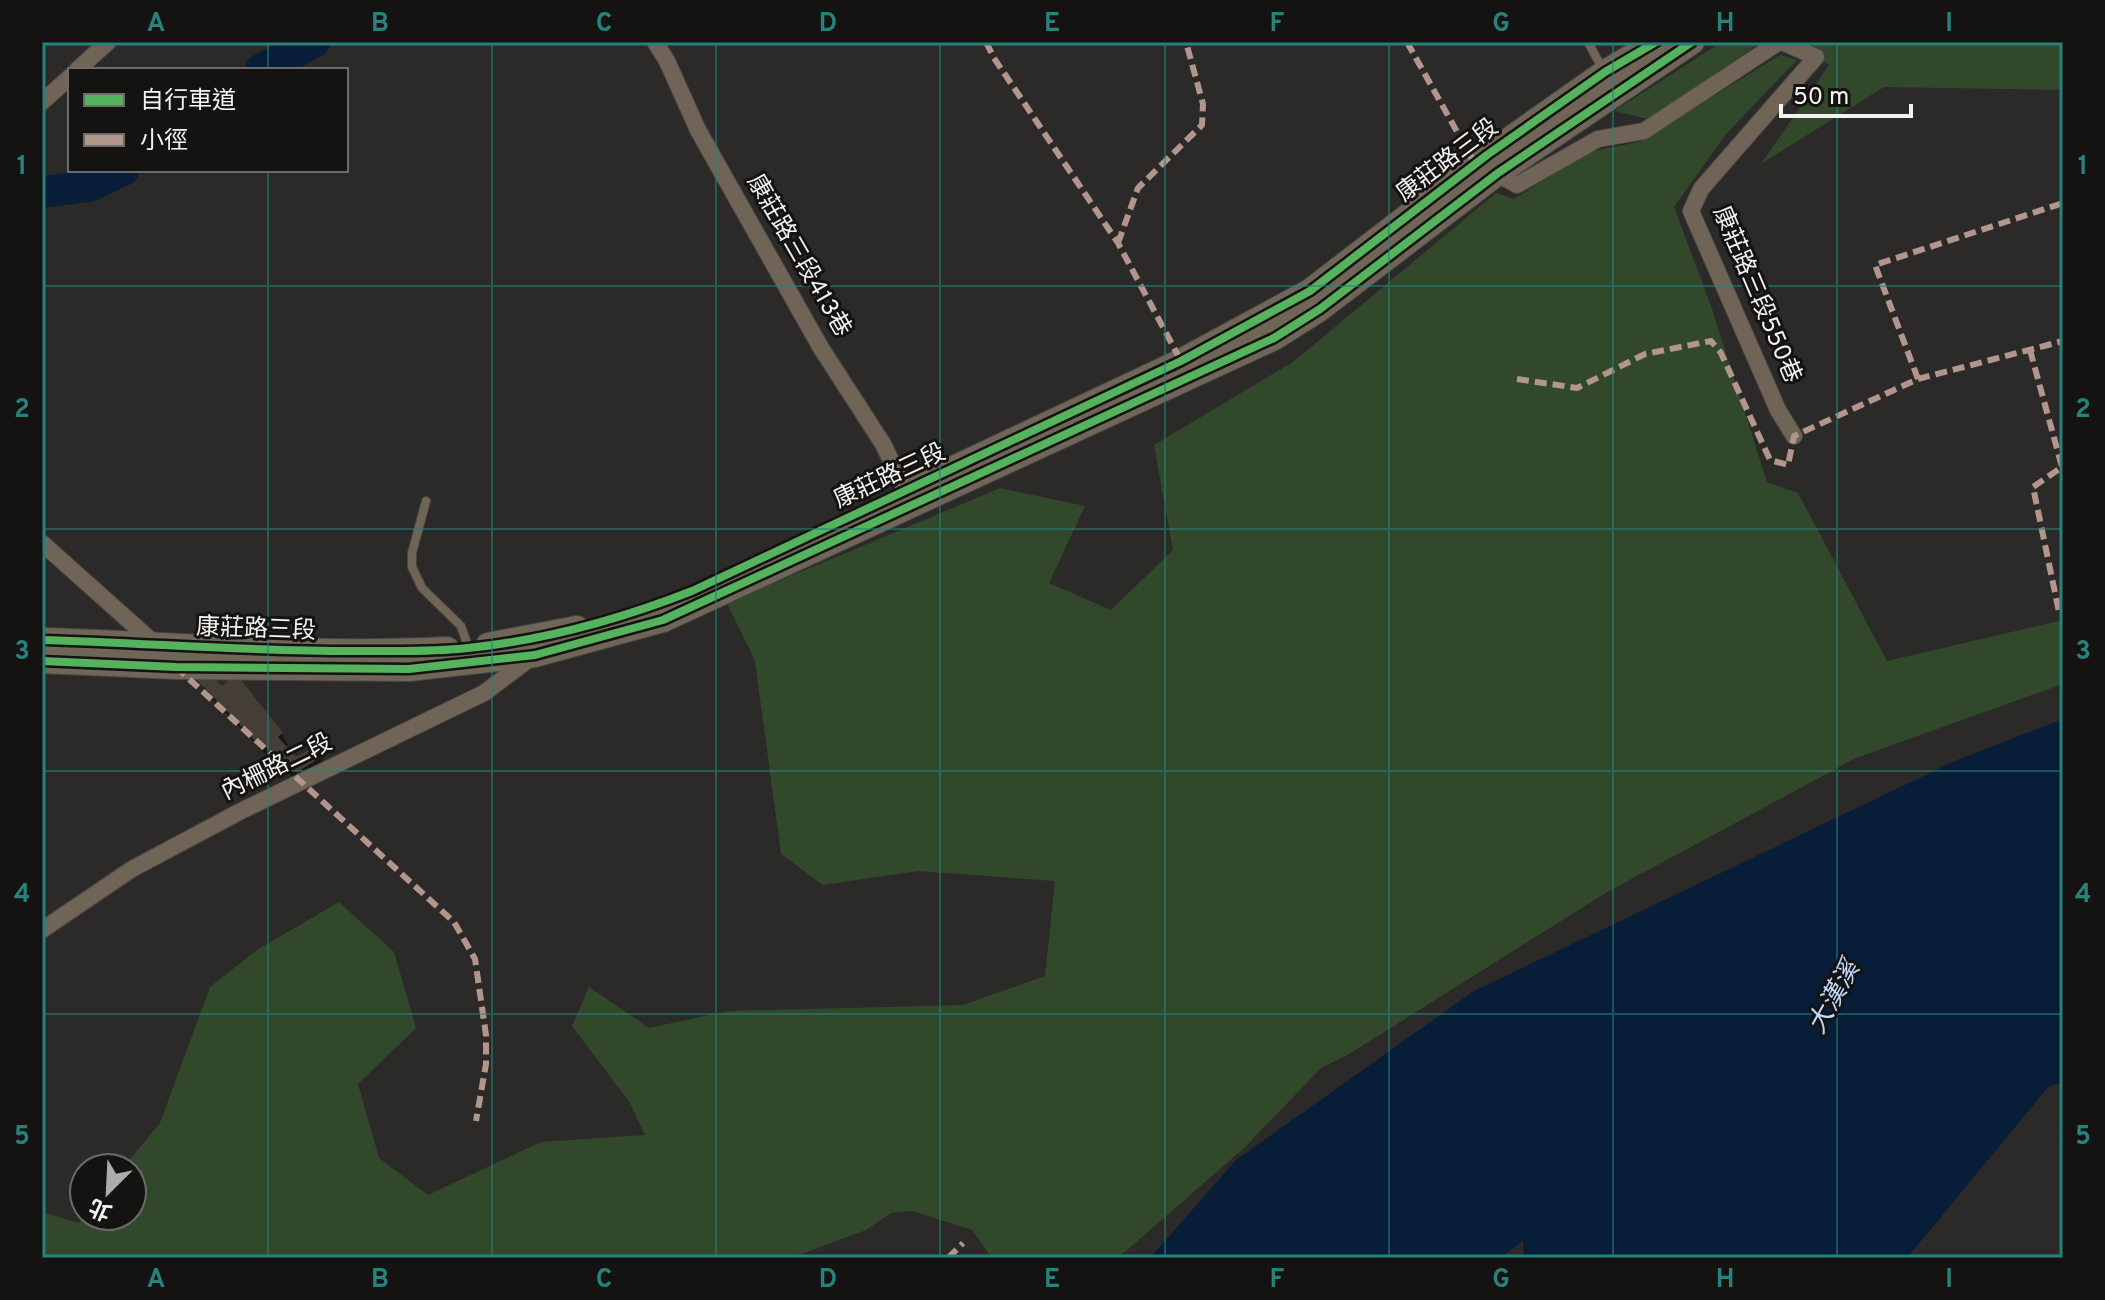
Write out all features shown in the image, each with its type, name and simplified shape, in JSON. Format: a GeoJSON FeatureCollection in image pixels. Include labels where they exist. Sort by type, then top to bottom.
{"type":"FeatureCollection","features":[{"type":"Feature","properties":{"kind":"main road","name":"康莊路三段"},"geometry":{"type":"LineString","coordinates":[[42,640],[154,643],[176,647],[285,652],[535,655],[663,620],[1274,338],[1320,309],[1605,72],[1656,42]]}},
{"type":"Feature","properties":{"kind":"main road","name":"康莊路三段"},"geometry":{"type":"LineString","coordinates":[[42,661],[265,669],[409,669],[637,613],[692,591],[1181,361],[1310,291],[1486,169],[1692,42]]}},
{"type":"Feature","properties":{"kind":"street"},"geometry":{"type":"LineString","coordinates":[[79,68],[108,42]]}},
{"type":"Feature","properties":{"kind":"street","name":"康莊路三段413巷"},"geometry":{"type":"LineString","coordinates":[[655,42],[667,61],[698,130],[821,348],[883,444],[906,491]]}},
{"type":"Feature","properties":{"kind":"street","name":"康莊路三段550巷"},"geometry":{"type":"LineString","coordinates":[[1486,169],[1517,185],[1598,139],[1644,131],[1780,42],[1816,57],[1701,189],[1691,211],[1778,410],[1794,436]]}},
{"type":"Feature","properties":{"kind":"street"},"geometry":{"type":"LineString","coordinates":[[42,102],[68,79]]}},
{"type":"Feature","properties":{"kind":"street"},"geometry":{"type":"LineString","coordinates":[[42,543],[154,643]]}},
{"type":"Feature","properties":{"kind":"street","name":"內柵路二段"},"geometry":{"type":"LineString","coordinates":[[42,930],[132,869],[241,811],[484,693],[535,655]]}},
{"type":"Feature","properties":{"kind":"lane"},"geometry":{"type":"LineString","coordinates":[[1588,42],[1605,72]]}},
{"type":"Feature","properties":{"kind":"lane"},"geometry":{"type":"LineString","coordinates":[[426,501],[412,553],[412,567],[422,588],[461,626],[471,655]]}},
{"type":"Feature","properties":{"kind":"green space"},"geometry":{"type":"Polygon","coordinates":[[[1722,42],[1761,42],[1649,119],[1614,111],[1722,42]]]}},
{"type":"Feature","properties":{"kind":"green space"},"geometry":{"type":"Polygon","coordinates":[[[1796,42],[2063,42],[2063,90],[1884,87],[1761,164],[1829,65],[1796,42]]]}},
{"type":"Feature","properties":{"kind":"green space"},"geometry":{"type":"Polygon","coordinates":[[[1780,55],[1797,60],[1726,134],[1674,207],[1712,309],[1767,482],[1798,493],[1887,661],[2063,620],[2063,684],[1856,758],[1609,891],[1349,1054],[1321,1068],[1244,1148],[1118,1258],[992,1258],[972,1230],[913,1211],[891,1213],[866,1230],[790,1258],[42,1258],[42,1212],[68,1220],[68,1232],[148,1232],[148,1152],[136,1152],[160,1123],[210,987],[257,950],[339,902],[394,952],[416,1028],[358,1084],[379,1158],[428,1195],[541,1142],[645,1135],[630,1103],[572,1026],[589,987],[649,1028],[728,1011],[963,1005],[1045,976],[1055,881],[918,871],[823,885],[781,854],[755,661],[727,603],[1000,488],[1085,506],[1049,583],[1111,610],[1173,550],[1154,445],[1293,362],[1496,193],[1514,199],[1588,152],[1639,142],[1780,55]]]}},
{"type":"Feature","properties":{"kind":"water","name":"大漢溪"},"geometry":{"type":"Polygon","coordinates":[[[2063,719],[2063,1083],[2049,1086],[1907,1258],[1524,1258],[1523,1241],[1500,1258],[1150,1258],[1236,1160],[1474,991],[1957,760],[2063,719]]]}},
{"type":"Feature","properties":{"kind":"building"},"geometry":{"type":"Polygon","coordinates":[[[207,671],[222,686],[236,674],[283,733],[278,737],[296,757],[317,745],[322,757],[297,772],[286,769],[197,680],[207,671]]]}},
{"type":"Feature","properties":{"kind":"waterway"},"geometry":{"type":"LineString","coordinates":[[265,68],[314,42]]}},
{"type":"Feature","properties":{"kind":"waterway"},"geometry":{"type":"LineString","coordinates":[[42,192],[89,186],[119,172]]}},
{"type":"Feature","properties":{"kind":"marked path"},"geometry":{"type":"LineString","coordinates":[[986,42],[1118,243],[1181,361]]}},
{"type":"Feature","properties":{"kind":"marked path"},"geometry":{"type":"LineString","coordinates":[[1118,243],[1138,188],[1202,125],[1203,104],[1186,42]]}},
{"type":"Feature","properties":{"kind":"marked path"},"geometry":{"type":"LineString","coordinates":[[1407,42],[1475,164]]}},
{"type":"Feature","properties":{"kind":"marked path"},"geometry":{"type":"LineString","coordinates":[[1918,379],[1875,265],[2063,203]]}},
{"type":"Feature","properties":{"kind":"marked path"},"geometry":{"type":"LineString","coordinates":[[1517,379],[1577,388],[1645,354],[1711,341],[1721,353],[1770,460],[1788,465],[1794,436],[1918,379],[2063,341]]}},
{"type":"Feature","properties":{"kind":"marked path"},"geometry":{"type":"LineString","coordinates":[[2030,350],[2062,467],[2033,487],[2059,612],[2063,611]]}},
{"type":"Feature","properties":{"kind":"marked path"},"geometry":{"type":"LineString","coordinates":[[176,667],[454,922],[475,959],[486,1035],[486,1064],[476,1121]]}},
{"type":"Feature","properties":{"kind":"marked path"},"geometry":{"type":"LineString","coordinates":[[948,1258],[963,1243]]}},
{"type":"Feature","properties":{"kind":"cycle path"},"geometry":{"type":"LineString","coordinates":[[42,640],[284,650],[442,650],[554,634],[692,591],[1181,361],[1310,291],[1487,155],[1605,72],[1656,42]]}},
{"type":"Feature","properties":{"kind":"cycle path"},"geometry":{"type":"LineString","coordinates":[[42,661],[176,667],[409,669],[535,655],[663,620],[1274,338],[1320,309],[1498,173],[1692,42]]}}]}
